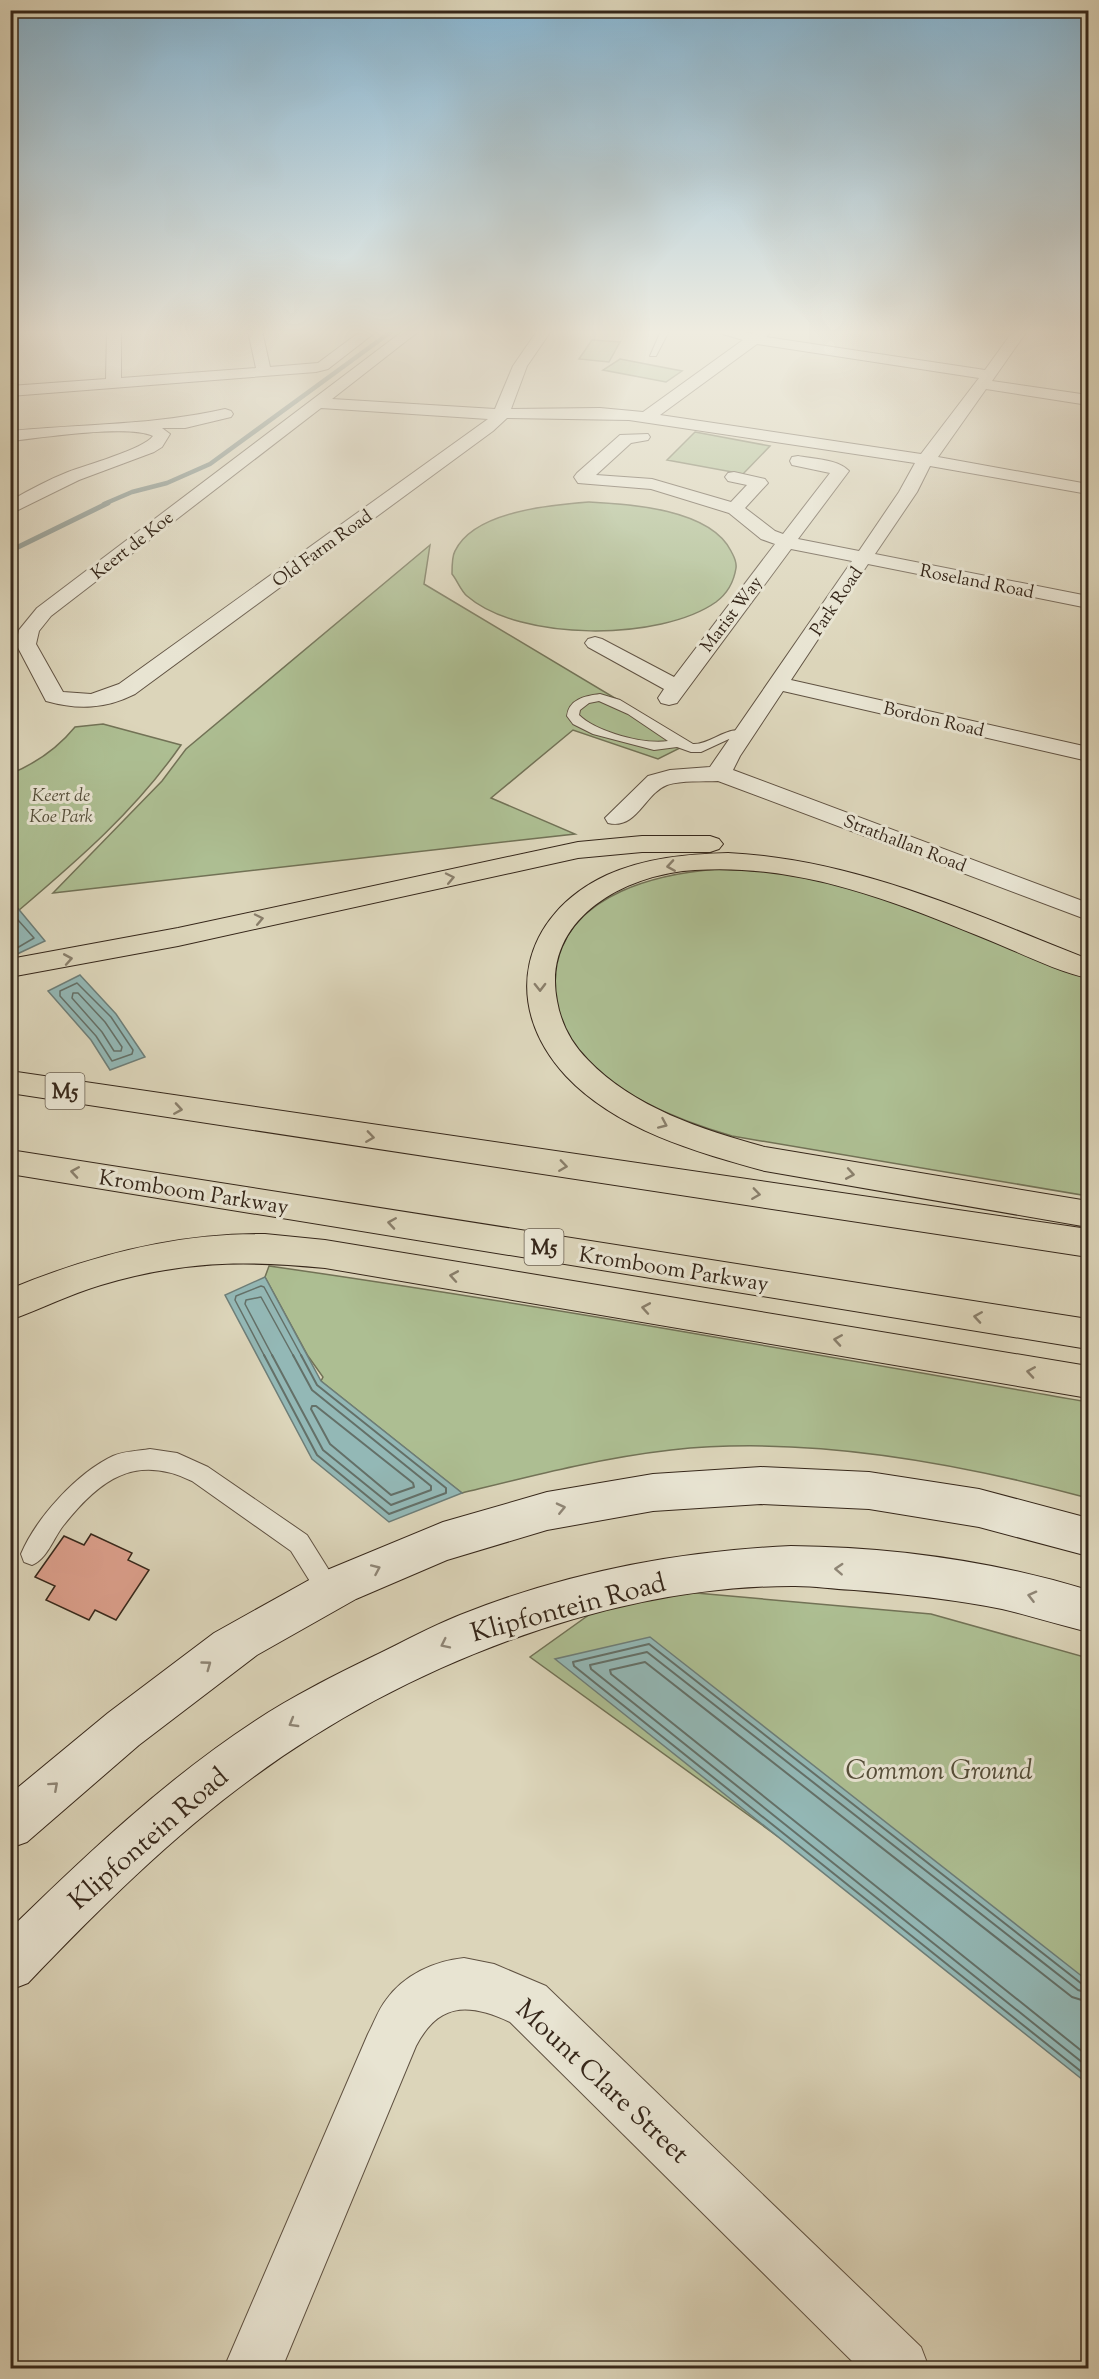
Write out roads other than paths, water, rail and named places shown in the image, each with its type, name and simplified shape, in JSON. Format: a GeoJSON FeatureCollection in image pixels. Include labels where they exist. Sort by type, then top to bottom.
{"type":"FeatureCollection","features":[{"type":"Feature","properties":{"kind":"highway"},"geometry":{"type":"LineString","coordinates":[[10,968],[178,937],[578,850],[662,843],[787,851],[895,876],[1089,951]]}},
{"type":"Feature","properties":{"kind":"highway"},"geometry":{"type":"LineString","coordinates":[[1089,969],[888,890],[851,879],[777,864],[727,861],[693,862],[659,868],[615,882],[601,890],[577,907],[556,929],[544,952],[538,981],[541,1010],[556,1042],[577,1067],[615,1098],[640,1114],[674,1129],[718,1146],[765,1159],[1089,1214]]}},
{"type":"Feature","properties":{"kind":"highway","name":"M5"},"geometry":{"type":"LineString","coordinates":[[10,1082],[1089,1243]]}},
{"type":"Feature","properties":{"kind":"highway","name":"Kromboom Parkway"},"geometry":{"type":"LineString","coordinates":[[10,1162],[1089,1334]]}},
{"type":"Feature","properties":{"kind":"highway"},"geometry":{"type":"LineString","coordinates":[[10,1305],[56,1284],[119,1264],[171,1253],[256,1248],[335,1256],[1089,1382]]}},
{"type":"Feature","properties":{"kind":"street"},"geometry":{"type":"LineString","coordinates":[[10,509],[73,476],[148,448],[155,442]]}},
{"type":"Feature","properties":{"kind":"street","name":"Keert de Koe"},"geometry":{"type":"LineString","coordinates":[[54,696],[26,644],[29,630],[44,612],[264,442]]}},
{"type":"Feature","properties":{"kind":"street","name":"Old Farm Road"},"geometry":{"type":"LineString","coordinates":[[54,696],[82,702],[114,697],[468,442]]}},
{"type":"Feature","properties":{"kind":"street"},"geometry":{"type":"LineString","coordinates":[[622,442],[583,477],[584,480],[659,486],[735,509],[759,483],[734,477]]}},
{"type":"Feature","properties":{"kind":"street"},"geometry":{"type":"LineString","coordinates":[[804,442],[925,460],[1089,489]]}},
{"type":"Feature","properties":{"kind":"street","name":"Park Road"},"geometry":{"type":"LineString","coordinates":[[721,774],[722,766],[864,559],[908,492],[925,460],[941,442]]}},
{"type":"Feature","properties":{"kind":"street","name":"Marist Way"},"geometry":{"type":"LineString","coordinates":[[595,643],[673,692],[840,471],[830,467],[784,459]]}},
{"type":"Feature","properties":{"kind":"street","name":"Roseland Road"},"geometry":{"type":"LineString","coordinates":[[735,509],[762,532],[786,542],[1089,603]]}},
{"type":"Feature","properties":{"kind":"street","name":"Bordon Road"},"geometry":{"type":"LineString","coordinates":[[779,684],[1089,754]]}},
{"type":"Feature","properties":{"kind":"street"},"geometry":{"type":"LineString","coordinates":[[616,818],[656,781],[670,777],[721,774]]}},
{"type":"Feature","properties":{"kind":"street","name":"Strathallan Road"},"geometry":{"type":"LineString","coordinates":[[721,774],[1089,912]]}},
{"type":"Feature","properties":{"kind":"street"},"geometry":{"type":"LineString","coordinates":[[10,1825],[148,1707],[241,1641],[329,1591],[412,1553],[506,1521],[595,1499],[684,1487],[773,1484],[872,1490],[970,1505],[1089,1537]]}},
{"type":"Feature","properties":{"kind":"street","name":"Klipfontein Road"},"geometry":{"type":"LineString","coordinates":[[10,1965],[112,1863],[182,1802],[270,1737],[344,1694],[459,1637],[526,1613],[628,1587],[709,1572],[792,1566],[889,1572],[979,1583],[1089,1611]]}},
{"type":"Feature","properties":{"kind":"street","name":"Mount Clare Street"},"geometry":{"type":"LineString","coordinates":[[253,2368],[386,2052],[401,2024],[406,2015],[430,1992],[463,1981],[498,1989],[528,2004],[900,2368]]}},
{"type":"Feature","properties":{"kind":"lane"},"geometry":{"type":"LineString","coordinates":[[677,743],[647,720],[607,699],[594,697],[587,699],[574,709],[573,716],[579,724],[651,746],[677,743],[700,749],[725,736],[744,735]]}},
{"type":"Feature","properties":{"kind":"lane"},"geometry":{"type":"LineString","coordinates":[[32,1554],[56,1518],[95,1478],[120,1463],[150,1460],[177,1463],[200,1474],[299,1543],[329,1591]]}},
{"type":"Feature","properties":{"kind":"water"},"geometry":{"type":"Polygon","coordinates":[[[11,900],[45,941],[15,955],[11,951],[11,900]]]}},
{"type":"Feature","properties":{"kind":"water"},"geometry":{"type":"Polygon","coordinates":[[[80,975],[116,1014],[145,1057],[110,1070],[91,1040],[48,991],[80,975]]]}},
{"type":"Feature","properties":{"kind":"water"},"geometry":{"type":"Polygon","coordinates":[[[265,1277],[321,1381],[462,1493],[389,1522],[312,1459],[225,1295],[265,1277]]]}},
{"type":"Feature","properties":{"kind":"water"},"geometry":{"type":"Polygon","coordinates":[[[650,1637],[1088,1981],[1088,2084],[555,1659],[650,1637]]]}},
{"type":"Feature","properties":{"kind":"waterway"},"geometry":{"type":"LineString","coordinates":[[104,504],[132,492],[167,483],[210,464],[240,442]]}},
{"type":"Feature","properties":{"kind":"waterway"},"geometry":{"type":"LineString","coordinates":[[10,551],[108,503]]}},
{"type":"Feature","properties":{"kind":"park label","name":"Keert de Koe Park"},"geometry":{"type":"Point","coordinates":[61,805]}},
{"type":"Feature","properties":{"kind":"park label","name":"Common Ground"},"geometry":{"type":"Point","coordinates":[939,1770]}}]}
